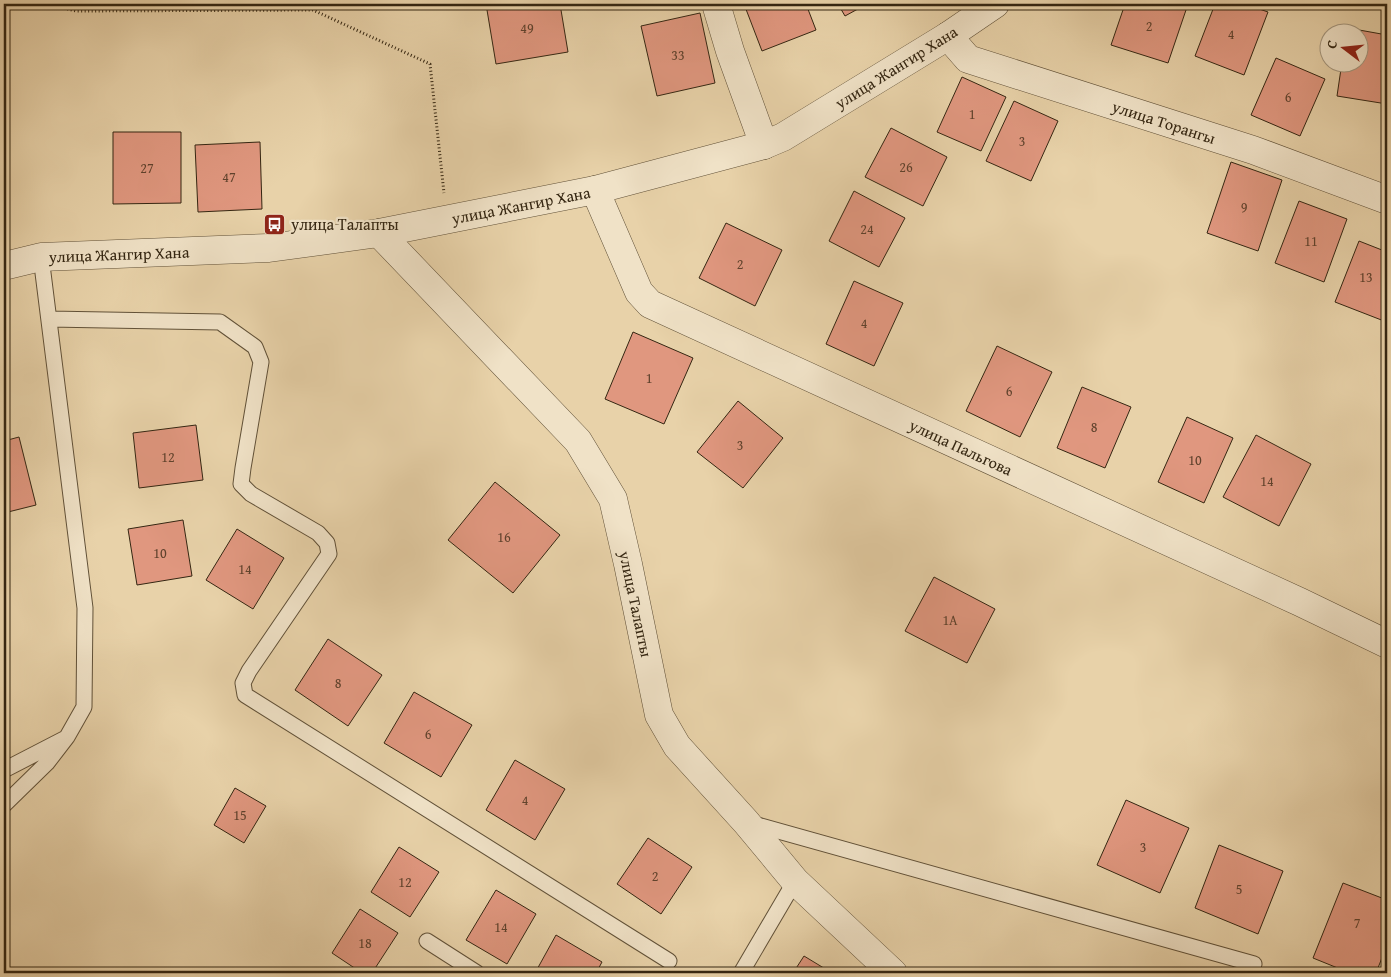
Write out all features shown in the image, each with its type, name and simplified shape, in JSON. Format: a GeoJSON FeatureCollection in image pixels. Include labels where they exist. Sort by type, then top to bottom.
{"type":"FeatureCollection","features":[{"type":"Feature","properties":{"kind":"street"},"geometry":{"type":"LineString","coordinates":[[716,4],[730,51],[764,146]]}},
{"type":"Feature","properties":{"kind":"street","name":"улица Жангир Хана"},"geometry":{"type":"LineString","coordinates":[[4,266],[41,258],[270,248],[379,233],[595,190],[764,146],[783,137],[948,36],[994,4]]}},
{"type":"Feature","properties":{"kind":"street","name":"улица Торангы"},"geometry":{"type":"LineString","coordinates":[[948,36],[968,59],[1253,150],[1387,200]]}},
{"type":"Feature","properties":{"kind":"street","name":"улица Пальгова"},"geometry":{"type":"LineString","coordinates":[[595,190],[639,292],[650,304],[1300,602],[1387,644]]}},
{"type":"Feature","properties":{"kind":"street","name":"улица Талапты"},"geometry":{"type":"LineString","coordinates":[[379,233],[578,441],[613,499],[659,715],[678,746],[746,822],[795,881],[893,973]]}},
{"type":"Feature","properties":{"kind":"lane"},"geometry":{"type":"LineString","coordinates":[[4,805],[47,763],[67,737],[84,707],[85,608],[41,258]]}},
{"type":"Feature","properties":{"kind":"lane"},"geometry":{"type":"LineString","coordinates":[[48,319],[220,322],[255,347],[261,362],[242,468],[241,484],[251,494],[318,533],[327,543],[328,554],[249,672],[244,683],[245,695],[669,961]]}},
{"type":"Feature","properties":{"kind":"lane"},"geometry":{"type":"LineString","coordinates":[[4,770],[67,737]]}},
{"type":"Feature","properties":{"kind":"lane"},"geometry":{"type":"LineString","coordinates":[[746,822],[1254,964]]}},
{"type":"Feature","properties":{"kind":"lane"},"geometry":{"type":"LineString","coordinates":[[740,973],[795,881]]}},
{"type":"Feature","properties":{"kind":"lane"},"geometry":{"type":"LineString","coordinates":[[427,941],[477,973]]}},
{"type":"Feature","properties":{"kind":"path"},"geometry":{"type":"LineString","coordinates":[[47,4],[76,11],[313,10],[430,64],[447,219]]}},
{"type":"Feature","properties":{"kind":"building"},"geometry":{"type":"Polygon","coordinates":[[[486,4],[560,4],[568,52],[496,64],[486,4]]]}},
{"type":"Feature","properties":{"kind":"building"},"geometry":{"type":"Polygon","coordinates":[[[744,4],[806,4],[816,30],[762,51],[744,4]]]}},
{"type":"Feature","properties":{"kind":"building"},"geometry":{"type":"Polygon","coordinates":[[[838,4],[867,4],[845,16],[838,4]]]}},
{"type":"Feature","properties":{"kind":"building"},"geometry":{"type":"Polygon","coordinates":[[[1125,4],[1177,4],[1187,7],[1168,63],[1111,45],[1125,4]]]}},
{"type":"Feature","properties":{"kind":"building"},"geometry":{"type":"Polygon","coordinates":[[[1215,4],[1245,4],[1268,12],[1244,75],[1195,56],[1215,4]]]}},
{"type":"Feature","properties":{"kind":"building"},"geometry":{"type":"Polygon","coordinates":[[[700,13],[715,83],[657,96],[641,26],[700,13]]]}},
{"type":"Feature","properties":{"kind":"building"},"geometry":{"type":"Polygon","coordinates":[[[1368,32],[1387,35],[1387,104],[1337,96],[1341,72],[1368,72],[1368,32]]]}},
{"type":"Feature","properties":{"kind":"building"},"geometry":{"type":"Polygon","coordinates":[[[1276,58],[1325,79],[1300,136],[1251,115],[1276,58]]]}},
{"type":"Feature","properties":{"kind":"building"},"geometry":{"type":"Polygon","coordinates":[[[962,77],[1006,97],[981,151],[937,132],[962,77]]]}},
{"type":"Feature","properties":{"kind":"building"},"geometry":{"type":"Polygon","coordinates":[[[1014,101],[1058,121],[1031,181],[986,161],[1014,101]]]}},
{"type":"Feature","properties":{"kind":"building"},"geometry":{"type":"Polygon","coordinates":[[[891,128],[947,157],[923,206],[865,177],[891,128]]]}},
{"type":"Feature","properties":{"kind":"building"},"geometry":{"type":"Polygon","coordinates":[[[113,132],[181,132],[181,203],[113,204],[113,132]]]}},
{"type":"Feature","properties":{"kind":"building"},"geometry":{"type":"Polygon","coordinates":[[[260,142],[262,209],[198,212],[195,145],[260,142]]]}},
{"type":"Feature","properties":{"kind":"building"},"geometry":{"type":"Polygon","coordinates":[[[1231,162],[1282,180],[1258,251],[1207,233],[1231,162]]]}},
{"type":"Feature","properties":{"kind":"building"},"geometry":{"type":"Polygon","coordinates":[[[854,191],[905,218],[879,267],[829,241],[854,191]]]}},
{"type":"Feature","properties":{"kind":"building"},"geometry":{"type":"Polygon","coordinates":[[[1299,201],[1347,219],[1324,282],[1275,263],[1299,201]]]}},
{"type":"Feature","properties":{"kind":"building"},"geometry":{"type":"Polygon","coordinates":[[[726,223],[782,250],[755,306],[699,278],[726,223]]]}},
{"type":"Feature","properties":{"kind":"building"},"geometry":{"type":"Polygon","coordinates":[[[1359,241],[1387,252],[1387,314],[1384,321],[1335,302],[1359,241]]]}},
{"type":"Feature","properties":{"kind":"building"},"geometry":{"type":"Polygon","coordinates":[[[854,281],[903,303],[874,366],[826,344],[854,281]]]}},
{"type":"Feature","properties":{"kind":"building"},"geometry":{"type":"Polygon","coordinates":[[[633,332],[693,358],[664,424],[605,399],[633,332]]]}},
{"type":"Feature","properties":{"kind":"building"},"geometry":{"type":"Polygon","coordinates":[[[997,346],[1052,372],[1020,437],[966,411],[997,346]]]}},
{"type":"Feature","properties":{"kind":"building"},"geometry":{"type":"Polygon","coordinates":[[[1082,387],[1131,407],[1105,468],[1057,448],[1082,387]]]}},
{"type":"Feature","properties":{"kind":"building"},"geometry":{"type":"Polygon","coordinates":[[[738,401],[783,438],[743,488],[697,452],[738,401]]]}},
{"type":"Feature","properties":{"kind":"building"},"geometry":{"type":"Polygon","coordinates":[[[1187,417],[1233,438],[1204,503],[1158,482],[1187,417]]]}},
{"type":"Feature","properties":{"kind":"building"},"geometry":{"type":"Polygon","coordinates":[[[196,425],[203,480],[139,488],[133,433],[196,425]]]}},
{"type":"Feature","properties":{"kind":"building"},"geometry":{"type":"Polygon","coordinates":[[[1256,435],[1311,464],[1279,526],[1223,497],[1256,435]]]}},
{"type":"Feature","properties":{"kind":"building"},"geometry":{"type":"Polygon","coordinates":[[[19,437],[36,505],[4,513],[4,441],[19,437]]]}},
{"type":"Feature","properties":{"kind":"building"},"geometry":{"type":"Polygon","coordinates":[[[495,482],[560,535],[513,593],[448,540],[495,482]]]}},
{"type":"Feature","properties":{"kind":"building"},"geometry":{"type":"Polygon","coordinates":[[[183,520],[192,576],[137,585],[128,529],[183,520]]]}},
{"type":"Feature","properties":{"kind":"building"},"geometry":{"type":"Polygon","coordinates":[[[237,529],[284,558],[253,609],[206,580],[237,529]]]}},
{"type":"Feature","properties":{"kind":"building"},"geometry":{"type":"Polygon","coordinates":[[[934,577],[995,609],[967,663],[905,631],[934,577]]]}},
{"type":"Feature","properties":{"kind":"building"},"geometry":{"type":"Polygon","coordinates":[[[328,639],[382,675],[348,726],[295,690],[328,639]]]}},
{"type":"Feature","properties":{"kind":"building"},"geometry":{"type":"Polygon","coordinates":[[[414,692],[472,725],[441,777],[384,743],[414,692]]]}},
{"type":"Feature","properties":{"kind":"building"},"geometry":{"type":"Polygon","coordinates":[[[515,760],[565,789],[535,840],[486,810],[515,760]]]}},
{"type":"Feature","properties":{"kind":"building"},"geometry":{"type":"Polygon","coordinates":[[[235,788],[266,806],[244,843],[214,825],[235,788]]]}},
{"type":"Feature","properties":{"kind":"building"},"geometry":{"type":"Polygon","coordinates":[[[1126,800],[1189,828],[1160,893],[1097,865],[1126,800]]]}},
{"type":"Feature","properties":{"kind":"building"},"geometry":{"type":"Polygon","coordinates":[[[648,838],[692,867],[661,914],[617,884],[648,838]]]}},
{"type":"Feature","properties":{"kind":"building"},"geometry":{"type":"Polygon","coordinates":[[[1219,845],[1283,871],[1258,934],[1195,908],[1219,845]]]}},
{"type":"Feature","properties":{"kind":"building"},"geometry":{"type":"Polygon","coordinates":[[[399,847],[439,872],[410,917],[371,892],[399,847]]]}},
{"type":"Feature","properties":{"kind":"building"},"geometry":{"type":"Polygon","coordinates":[[[1343,883],[1387,900],[1387,945],[1376,973],[1350,973],[1313,958],[1343,883]]]}},
{"type":"Feature","properties":{"kind":"building"},"geometry":{"type":"Polygon","coordinates":[[[496,890],[536,914],[507,964],[466,940],[496,890]]]}},
{"type":"Feature","properties":{"kind":"building"},"geometry":{"type":"Polygon","coordinates":[[[360,909],[398,933],[372,973],[362,973],[332,953],[360,909]]]}},
{"type":"Feature","properties":{"kind":"building"},"geometry":{"type":"Polygon","coordinates":[[[556,935],[602,962],[596,973],[535,973],[556,935]]]}},
{"type":"Feature","properties":{"kind":"building"},"geometry":{"type":"Polygon","coordinates":[[[804,956],[832,973],[793,973],[804,956]]]}},
{"type":"Feature","properties":{"kind":"place","name":"улица Талапты"},"geometry":{"type":"Point","coordinates":[275,224]}}]}
